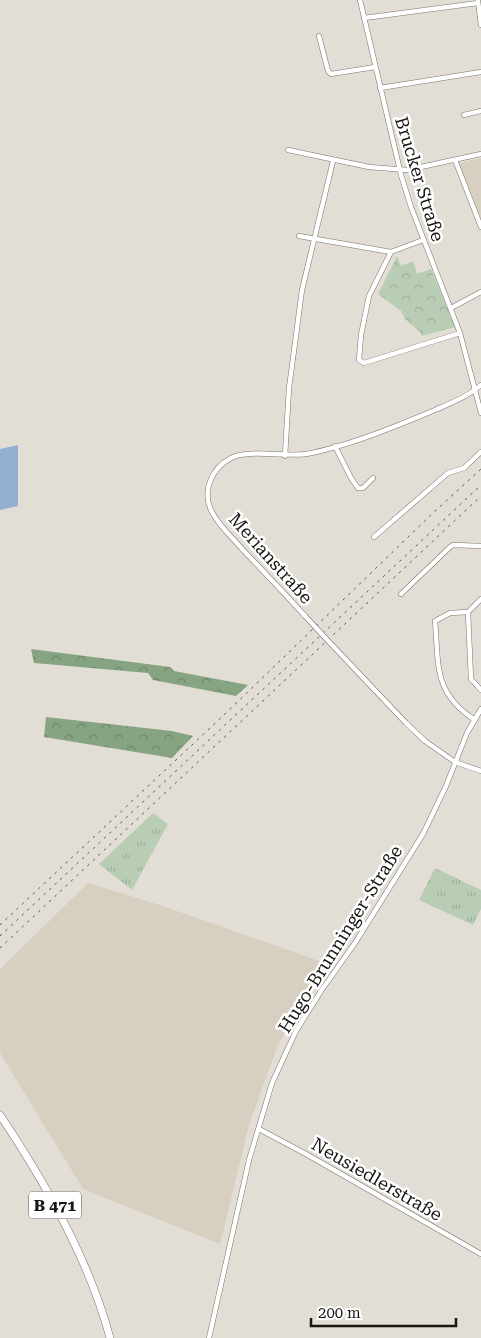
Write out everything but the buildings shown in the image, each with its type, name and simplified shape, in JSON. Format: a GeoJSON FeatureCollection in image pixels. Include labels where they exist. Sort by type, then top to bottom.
{"type":"FeatureCollection","features":[{"type":"Feature","properties":{"kind":"highway","name":"B 471"},"geometry":{"type":"LineString","coordinates":[[0,1115],[38,1175],[61,1216],[91,1284],[110,1338]]}},
{"type":"Feature","properties":{"kind":"street","name":"Brucker Straße"},"geometry":{"type":"LineString","coordinates":[[360,0],[410,207],[460,333],[481,413]]}},
{"type":"Feature","properties":{"kind":"street"},"geometry":{"type":"LineString","coordinates":[[364,18],[478,1],[481,25]]}},
{"type":"Feature","properties":{"kind":"street"},"geometry":{"type":"LineString","coordinates":[[319,36],[328,71],[331,74],[375,67]]}},
{"type":"Feature","properties":{"kind":"street"},"geometry":{"type":"LineString","coordinates":[[380,88],[481,72]]}},
{"type":"Feature","properties":{"kind":"street"},"geometry":{"type":"LineString","coordinates":[[464,115],[481,112]]}},
{"type":"Feature","properties":{"kind":"street"},"geometry":{"type":"LineString","coordinates":[[288,150],[333,161],[369,167],[407,170],[481,154]]}},
{"type":"Feature","properties":{"kind":"street"},"geometry":{"type":"LineString","coordinates":[[455,160],[481,228]]}},
{"type":"Feature","properties":{"kind":"street"},"geometry":{"type":"LineString","coordinates":[[285,456],[289,388],[301,293],[333,161]]}},
{"type":"Feature","properties":{"kind":"street"},"geometry":{"type":"LineString","coordinates":[[299,236],[391,252],[423,240]]}},
{"type":"Feature","properties":{"kind":"street"},"geometry":{"type":"LineString","coordinates":[[391,252],[369,296],[358,360],[364,363],[460,333]]}},
{"type":"Feature","properties":{"kind":"street"},"geometry":{"type":"LineString","coordinates":[[451,308],[481,292]]}},
{"type":"Feature","properties":{"kind":"street","name":"Merianstraße"},"geometry":{"type":"LineString","coordinates":[[481,385],[470,394],[412,420],[335,446],[307,454],[285,456],[252,454],[233,457],[220,465],[208,486],[208,501],[212,512],[223,528],[412,729],[425,741],[456,762],[481,771]]}},
{"type":"Feature","properties":{"kind":"street"},"geometry":{"type":"LineString","coordinates":[[335,446],[358,488],[363,488],[373,478]]}},
{"type":"Feature","properties":{"kind":"street"},"geometry":{"type":"LineString","coordinates":[[374,537],[448,473],[464,468],[481,452]]}},
{"type":"Feature","properties":{"kind":"street"},"geometry":{"type":"LineString","coordinates":[[401,594],[453,545],[481,546]]}},
{"type":"Feature","properties":{"kind":"street"},"geometry":{"type":"LineString","coordinates":[[474,720],[454,703],[443,687],[440,676],[435,621],[450,613],[468,612],[481,599]]}},
{"type":"Feature","properties":{"kind":"street"},"geometry":{"type":"LineString","coordinates":[[468,612],[471,679],[481,690]]}},
{"type":"Feature","properties":{"kind":"street","name":"Hugo-Brunninger-Straße"},"geometry":{"type":"LineString","coordinates":[[209,1338],[249,1160],[272,1083],[296,1031],[321,991],[355,943],[423,834],[474,720],[481,709]]}},
{"type":"Feature","properties":{"kind":"street","name":"Neusiedlerstraße"},"geometry":{"type":"LineString","coordinates":[[259,1129],[481,1254]]}},
{"type":"Feature","properties":{"kind":"shaded area"},"geometry":{"type":"Polygon","coordinates":[[[481,158],[481,220],[459,163],[481,158]]]}},
{"type":"Feature","properties":{"kind":"shaded area"},"geometry":{"type":"Polygon","coordinates":[[[88,883],[160,905],[328,964],[305,998],[277,1047],[249,1125],[220,1244],[83,1189],[0,1053],[0,969],[88,883]]]}},
{"type":"Feature","properties":{"kind":"green space"},"geometry":{"type":"Polygon","coordinates":[[[397,256],[401,266],[413,261],[417,274],[431,269],[455,327],[422,336],[405,319],[401,311],[378,294],[397,256]]]}},
{"type":"Feature","properties":{"kind":"green space"},"geometry":{"type":"Polygon","coordinates":[[[31,649],[170,667],[174,671],[248,685],[236,696],[153,680],[148,673],[34,663],[31,649]]]}},
{"type":"Feature","properties":{"kind":"green space"},"geometry":{"type":"Polygon","coordinates":[[[46,717],[172,731],[193,736],[172,758],[44,737],[46,717]]]}},
{"type":"Feature","properties":{"kind":"green space"},"geometry":{"type":"Polygon","coordinates":[[[153,813],[168,824],[132,890],[99,864],[153,813]]]}},
{"type":"Feature","properties":{"kind":"green space"},"geometry":{"type":"Polygon","coordinates":[[[435,868],[481,890],[481,909],[473,925],[419,900],[435,868]]]}},
{"type":"Feature","properties":{"kind":"water"},"geometry":{"type":"Polygon","coordinates":[[[18,445],[18,506],[0,510],[0,449],[18,445]]]}},
{"type":"Feature","properties":{"kind":"railway"},"geometry":{"type":"LineString","coordinates":[[0,925],[225,714],[481,469]]}},
{"type":"Feature","properties":{"kind":"railway"},"geometry":{"type":"LineString","coordinates":[[0,936],[481,485]]}},
{"type":"Feature","properties":{"kind":"railway"},"geometry":{"type":"LineString","coordinates":[[0,948],[481,496]]}}]}
